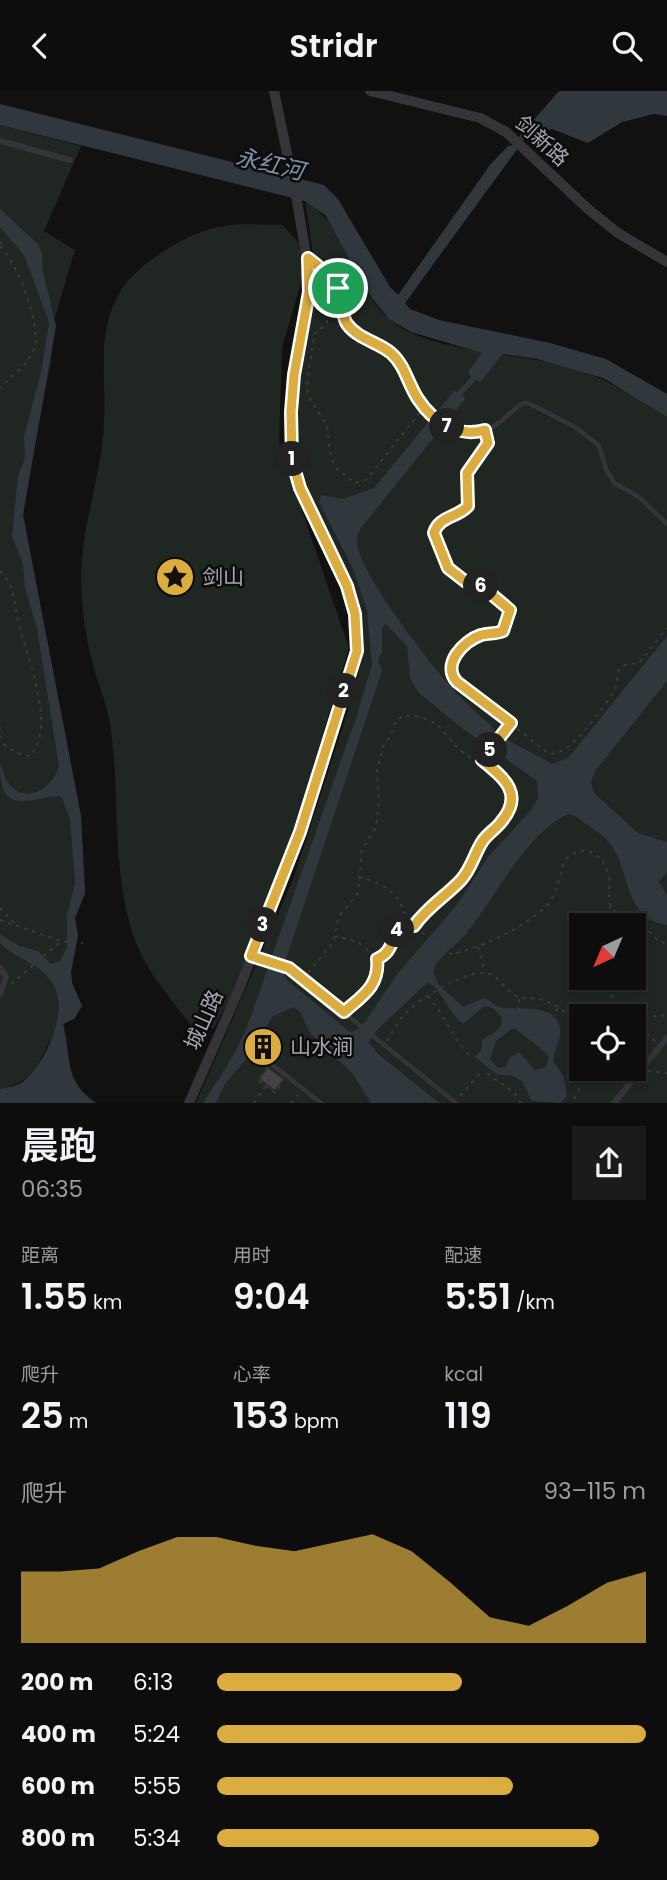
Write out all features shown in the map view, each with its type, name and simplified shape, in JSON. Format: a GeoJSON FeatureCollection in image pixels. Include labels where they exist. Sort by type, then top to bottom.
{"type":"FeatureCollection","features":[{"type":"Feature","properties":{"kind":"street","name":"城山路"},"geometry":{"type":"LineString","coordinates":[[189,1103],[300,832],[357,651],[355,614],[347,586],[300,488],[292,460],[293,387],[297,347],[309,292],[308,258],[274,91]]}},
{"type":"Feature","properties":{"kind":"street","name":"剑新路"},"geometry":{"type":"LineString","coordinates":[[370,91],[480,118],[494,124],[618,233],[667,262]]}},
{"type":"Feature","properties":{"kind":"street"},"geometry":{"type":"LineString","coordinates":[[0,141],[70,160]]}},
{"type":"Feature","properties":{"kind":"street"},"geometry":{"type":"LineString","coordinates":[[0,968],[6,977],[0,994]]}},
{"type":"Feature","properties":{"kind":"street"},"geometry":{"type":"LineString","coordinates":[[614,1103],[667,1038]]}},
{"type":"Feature","properties":{"kind":"lane"},"geometry":{"type":"LineString","coordinates":[[308,258],[336,283],[347,325],[366,339],[390,351],[398,360],[418,401],[452,429],[466,434],[485,430],[505,420],[522,403],[553,415],[575,427],[599,446],[606,469],[614,483],[639,497],[667,524]]}},
{"type":"Feature","properties":{"kind":"lane"},"geometry":{"type":"LineString","coordinates":[[252,954],[289,968],[455,1103]]}},
{"type":"Feature","properties":{"kind":"lane"},"geometry":{"type":"LineString","coordinates":[[270,1063],[321,1103]]}},
{"type":"Feature","properties":{"kind":"path"},"geometry":{"type":"LineString","coordinates":[[0,241],[21,282],[34,321],[36,339],[31,356],[0,388]]}},
{"type":"Feature","properties":{"kind":"path"},"geometry":{"type":"LineString","coordinates":[[0,246],[6,252]]}},
{"type":"Feature","properties":{"kind":"path"},"geometry":{"type":"LineString","coordinates":[[327,320],[327,324],[314,334],[307,391],[327,425],[330,453],[336,468],[347,480],[359,484],[366,481],[424,406]]}},
{"type":"Feature","properties":{"kind":"path"},"geometry":{"type":"LineString","coordinates":[[485,430],[488,443],[466,478],[468,506],[464,511],[444,519],[434,533],[448,568],[466,582],[478,583],[510,610],[503,631],[472,640],[454,657],[451,665],[453,677],[457,682],[549,754],[559,753],[577,739],[615,690],[619,670],[625,665],[639,663],[667,628]]}},
{"type":"Feature","properties":{"kind":"path"},"geometry":{"type":"LineString","coordinates":[[0,571],[11,584],[20,628],[32,665],[42,721],[35,750],[29,756],[17,753],[0,740],[0,727]]}},
{"type":"Feature","properties":{"kind":"path"},"geometry":{"type":"LineString","coordinates":[[303,979],[321,958],[335,936],[339,916],[358,893],[362,850],[376,827],[379,801],[377,772],[383,747],[399,718],[416,716],[435,722],[464,753],[472,759],[482,760],[508,782],[512,797],[508,814],[482,842],[460,881],[430,905],[414,926]]}},
{"type":"Feature","properties":{"kind":"path"},"geometry":{"type":"LineString","coordinates":[[482,760],[511,723]]}},
{"type":"Feature","properties":{"kind":"path"},"geometry":{"type":"LineString","coordinates":[[377,959],[387,955],[397,930],[406,925],[414,926],[451,954],[494,941],[532,918],[547,905],[566,859],[579,850],[586,849],[596,854],[604,863],[608,874],[608,913]]}},
{"type":"Feature","properties":{"kind":"path"},"geometry":{"type":"LineString","coordinates":[[358,877],[383,885],[398,898],[403,905],[406,925]]}},
{"type":"Feature","properties":{"kind":"path"},"geometry":{"type":"LineString","coordinates":[[610,905],[617,913],[639,920],[659,942],[667,943]]}},
{"type":"Feature","properties":{"kind":"path"},"geometry":{"type":"LineString","coordinates":[[0,908],[16,926]]}},
{"type":"Feature","properties":{"kind":"path"},"geometry":{"type":"LineString","coordinates":[[0,920],[62,941],[83,943]]}},
{"type":"Feature","properties":{"kind":"path"},"geometry":{"type":"LineString","coordinates":[[335,936],[358,942],[377,959],[378,969],[372,987],[344,1012]]}},
{"type":"Feature","properties":{"kind":"path"},"geometry":{"type":"LineString","coordinates":[[0,994],[62,941]]}},
{"type":"Feature","properties":{"kind":"path"},"geometry":{"type":"LineString","coordinates":[[478,946],[485,973]]}},
{"type":"Feature","properties":{"kind":"path"},"geometry":{"type":"LineString","coordinates":[[382,1043],[402,1018],[428,996],[459,979],[485,973],[496,978],[519,998],[539,999],[560,1007],[569,1017]]}},
{"type":"Feature","properties":{"kind":"path"},"geometry":{"type":"LineString","coordinates":[[428,996],[441,1010],[451,1031],[471,1057]]}},
{"type":"Feature","properties":{"kind":"path"},"geometry":{"type":"LineString","coordinates":[[519,998],[520,1014],[528,1022],[541,1014],[551,1016],[560,1007]]}},
{"type":"Feature","properties":{"kind":"path"},"geometry":{"type":"LineString","coordinates":[[646,1021],[653,1016],[667,1016]]}},
{"type":"Feature","properties":{"kind":"path"},"geometry":{"type":"LineString","coordinates":[[537,1018],[543,1023]]}},
{"type":"Feature","properties":{"kind":"path"},"geometry":{"type":"LineString","coordinates":[[646,1033],[661,1046]]}},
{"type":"Feature","properties":{"kind":"path"},"geometry":{"type":"LineString","coordinates":[[270,1063],[258,1080],[275,1093],[288,1076]]}},
{"type":"Feature","properties":{"kind":"path"},"geometry":{"type":"LineString","coordinates":[[254,1103],[278,1069]]}},
{"type":"Feature","properties":{"kind":"path"},"geometry":{"type":"LineString","coordinates":[[455,1103],[482,1071]]}},
{"type":"Feature","properties":{"kind":"path"},"geometry":{"type":"LineString","coordinates":[[487,1073],[497,1083],[511,1089],[521,1103]]}},
{"type":"Feature","properties":{"kind":"path"},"geometry":{"type":"LineString","coordinates":[[574,1099],[580,1081]]}},
{"type":"Feature","properties":{"kind":"path"},"geometry":{"type":"LineString","coordinates":[[291,1103],[304,1088]]}},
{"type":"Feature","properties":{"kind":"shaded area"},"geometry":{"type":"Polygon","coordinates":[[[559,91],[667,91],[667,116],[654,114],[622,122],[588,143],[552,129],[526,137],[405,303],[410,309],[439,320],[550,343],[606,359],[667,394],[667,417],[603,378],[537,359],[503,354],[480,382],[476,380],[462,395],[465,399],[361,528],[357,545],[363,562],[385,599],[450,686],[493,727],[495,733],[552,764],[568,758],[667,636],[667,681],[596,770],[591,782],[594,793],[638,833],[667,842],[667,872],[659,882],[667,895],[667,925],[646,916],[646,913],[642,913],[636,906],[619,859],[610,843],[569,814],[554,822],[526,850],[477,920],[433,970],[438,984],[463,1007],[484,998],[500,1007],[536,1009],[552,1015],[560,1029],[553,1061],[564,1077],[567,1095],[561,1103],[532,1101],[522,1081],[513,1076],[496,1074],[475,1057],[482,1049],[482,1040],[500,1026],[502,1018],[493,1008],[485,1006],[463,1024],[428,982],[376,1031],[369,1042],[377,1053],[439,1103],[371,1103],[352,1073],[310,1033],[300,1012],[294,1007],[273,1016],[249,1056],[225,1084],[216,1103],[203,1103],[233,1056],[247,1027],[356,718],[372,665],[367,611],[354,571],[319,502],[321,495],[343,499],[374,488],[454,391],[458,392],[471,377],[468,372],[482,353],[411,332],[389,319],[371,297],[325,215],[305,201],[0,125],[0,104],[324,185],[338,199],[390,287],[398,295],[490,165],[511,146],[559,91]],[[386,624],[382,627],[382,653],[378,660],[382,671],[282,971],[287,980],[350,1032],[364,1023],[398,973],[456,906],[488,857],[531,810],[538,798],[537,781],[459,726],[418,692],[410,678],[407,646],[386,624]],[[513,1028],[496,1041],[490,1059],[498,1068],[506,1067],[509,1058],[519,1052],[535,1070],[546,1067],[549,1057],[513,1028]]]}},
{"type":"Feature","properties":{"kind":"shaded area"},"geometry":{"type":"Polygon","coordinates":[[[0,125],[81,146],[44,231],[75,250],[54,320],[51,361],[23,515],[81,816],[85,893],[75,918],[78,935],[71,972],[72,983],[82,1006],[55,1033],[30,1075],[23,1081],[0,1089],[0,125]]]}},
{"type":"Feature","properties":{"kind":"shaded area"},"geometry":{"type":"Polygon","coordinates":[[[305,201],[332,227],[370,296],[381,311],[396,324],[413,334],[457,347],[552,363],[585,372],[621,389],[667,417],[667,1103],[196,1103],[294,877],[355,689],[362,654],[362,627],[354,596],[342,562],[309,495],[299,454],[297,418],[303,355],[313,305],[315,267],[305,201]]]}},
{"type":"Feature","properties":{"kind":"shaded area"},"geometry":{"type":"Polygon","coordinates":[[[0,209],[37,243],[42,253],[43,272],[56,326],[23,515],[81,816],[85,893],[75,918],[78,935],[71,972],[72,983],[82,1006],[74,1019],[63,1024],[73,1077],[85,1094],[96,1103],[0,1103],[0,1089],[21,1083],[46,1052],[56,1024],[58,997],[49,978],[6,949],[0,943],[0,934],[19,946],[38,951],[51,964],[60,961],[67,947],[67,914],[75,884],[70,819],[62,798],[58,796],[16,800],[9,797],[1,780],[0,764],[6,780],[13,788],[20,792],[34,792],[53,779],[59,766],[37,629],[25,588],[23,565],[12,536],[18,476],[25,459],[24,436],[41,372],[49,322],[24,255],[0,227],[0,209]]]}},
{"type":"Feature","properties":{"kind":"shaded area","name":"剑山"},"geometry":{"type":"Polygon","coordinates":[[[239,225],[283,225],[298,242],[304,272],[282,348],[279,443],[349,648],[293,833],[234,990],[214,1028],[195,1031],[141,955],[128,917],[119,862],[110,723],[91,657],[84,618],[82,558],[100,461],[105,405],[105,340],[112,308],[120,292],[152,259],[181,241],[211,229],[239,225]]]}},
{"type":"Feature","properties":{"kind":"building"},"geometry":{"type":"Polygon","coordinates":[[[268,1067],[284,1079],[275,1091],[259,1079],[268,1067]]]}},
{"type":"Feature","properties":{"kind":"place","name":"剑山"},"geometry":{"type":"Point","coordinates":[175,577]}},
{"type":"Feature","properties":{"kind":"place","name":"山水涧"},"geometry":{"type":"Point","coordinates":[263,1047]}},
{"type":"Feature","properties":{"kind":"route"},"geometry":{"type":"LineString","coordinates":[[308,258],[329,275],[338,288],[347,325],[390,351],[398,360],[418,401],[456,432],[466,434],[485,430],[488,443],[467,473],[468,506],[464,511],[444,519],[435,527],[434,533],[448,568],[466,582],[478,583],[510,610],[503,631],[485,634],[472,640],[454,657],[451,671],[457,682],[470,689],[485,705],[511,723],[482,760],[508,782],[512,797],[508,814],[482,842],[460,881],[430,905],[414,926],[404,925],[397,930],[387,955],[377,959],[378,969],[372,987],[344,1012],[289,968],[251,956],[300,832],[357,651],[358,633],[347,586],[300,488],[292,460],[291,412],[297,347],[309,292],[308,258]]}},
{"type":"Feature","properties":{"kind":"water label","name":"永红河"},"geometry":{"type":"Point","coordinates":[270,164]}}]}
